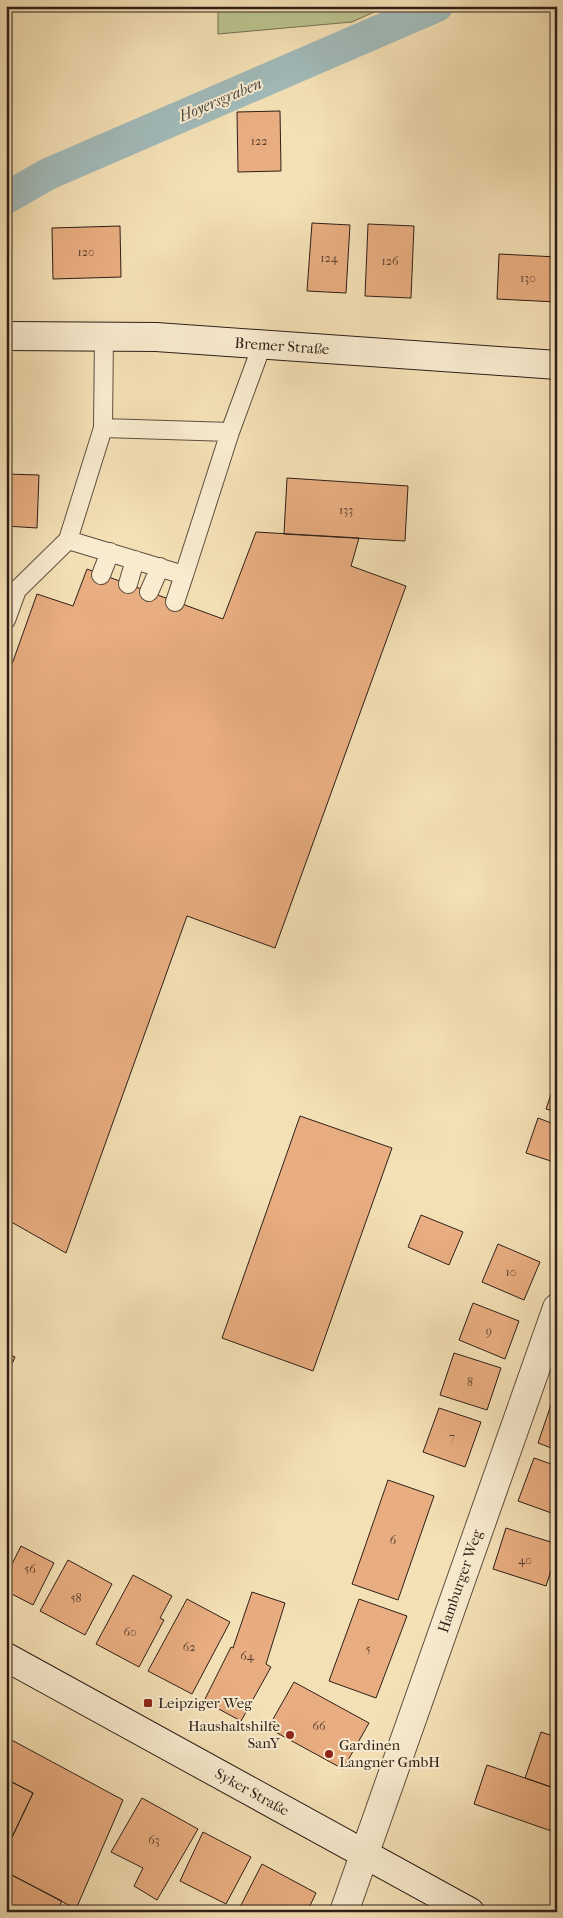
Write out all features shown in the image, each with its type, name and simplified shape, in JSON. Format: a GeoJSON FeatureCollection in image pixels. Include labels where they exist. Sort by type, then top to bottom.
{"type":"FeatureCollection","features":[{"type":"Feature","properties":{"kind":"main road","name":"Bremer Straße"},"geometry":{"type":"LineString","coordinates":[[6,336],[156,337],[557,365]]}},
{"type":"Feature","properties":{"kind":"main road","name":"Hamburger Weg"},"geometry":{"type":"LineString","coordinates":[[364,1854],[557,1308]]}},
{"type":"Feature","properties":{"kind":"main road","name":"Syker Straße"},"geometry":{"type":"LineString","coordinates":[[6,1657],[128,1722],[470,1912]]}},
{"type":"Feature","properties":{"kind":"main road"},"geometry":{"type":"LineString","coordinates":[[344,1912],[364,1854]]}},
{"type":"Feature","properties":{"kind":"lane"},"geometry":{"type":"LineString","coordinates":[[6,620],[17,590],[68,540],[103,428],[104,336]]}},
{"type":"Feature","properties":{"kind":"lane"},"geometry":{"type":"LineString","coordinates":[[175,602],[230,432],[262,345]]}},
{"type":"Feature","properties":{"kind":"lane"},"geometry":{"type":"LineString","coordinates":[[103,428],[230,432]]}},
{"type":"Feature","properties":{"kind":"lane"},"geometry":{"type":"LineString","coordinates":[[68,540],[184,574]]}},
{"type":"Feature","properties":{"kind":"lane"},"geometry":{"type":"LineString","coordinates":[[101,574],[110,552]]}},
{"type":"Feature","properties":{"kind":"lane"},"geometry":{"type":"LineString","coordinates":[[128,584],[136,560]]}},
{"type":"Feature","properties":{"kind":"lane"},"geometry":{"type":"LineString","coordinates":[[149,592],[160,567]]}},
{"type":"Feature","properties":{"kind":"green space"},"geometry":{"type":"Polygon","coordinates":[[[218,6],[387,6],[352,22],[218,34],[218,6]]]}},
{"type":"Feature","properties":{"kind":"building"},"geometry":{"type":"Polygon","coordinates":[[[280,111],[281,171],[238,172],[237,112],[280,111]]]}},
{"type":"Feature","properties":{"kind":"building"},"geometry":{"type":"Polygon","coordinates":[[[312,223],[350,225],[346,293],[307,291],[312,223]]]}},
{"type":"Feature","properties":{"kind":"building"},"geometry":{"type":"Polygon","coordinates":[[[368,224],[414,226],[411,298],[365,296],[368,224]]]}},
{"type":"Feature","properties":{"kind":"building"},"geometry":{"type":"Polygon","coordinates":[[[120,226],[121,277],[53,279],[52,228],[120,226]]]}},
{"type":"Feature","properties":{"kind":"building"},"geometry":{"type":"Polygon","coordinates":[[[499,254],[557,257],[557,302],[497,299],[499,254]]]}},
{"type":"Feature","properties":{"kind":"building"},"geometry":{"type":"Polygon","coordinates":[[[6,474],[39,475],[37,528],[6,526],[6,474]]]}},
{"type":"Feature","properties":{"kind":"building"},"geometry":{"type":"Polygon","coordinates":[[[287,478],[408,486],[405,541],[284,534],[287,478]]]}},
{"type":"Feature","properties":{"kind":"building"},"geometry":{"type":"Polygon","coordinates":[[[256,532],[359,538],[351,566],[406,586],[275,948],[187,916],[66,1253],[6,1219],[6,681],[37,594],[73,606],[87,569],[223,619],[256,532]]]}},
{"type":"Feature","properties":{"kind":"building"},"geometry":{"type":"Polygon","coordinates":[[[557,1077],[557,1112],[546,1109],[557,1077]]]}},
{"type":"Feature","properties":{"kind":"building"},"geometry":{"type":"Polygon","coordinates":[[[300,1116],[392,1148],[313,1371],[222,1338],[300,1116]]]}},
{"type":"Feature","properties":{"kind":"building"},"geometry":{"type":"Polygon","coordinates":[[[538,1118],[557,1125],[557,1163],[526,1153],[538,1118]]]}},
{"type":"Feature","properties":{"kind":"building"},"geometry":{"type":"Polygon","coordinates":[[[421,1215],[463,1232],[449,1265],[408,1247],[421,1215]]]}},
{"type":"Feature","properties":{"kind":"building"},"geometry":{"type":"Polygon","coordinates":[[[498,1244],[540,1262],[524,1300],[482,1282],[498,1244]]]}},
{"type":"Feature","properties":{"kind":"building"},"geometry":{"type":"Polygon","coordinates":[[[473,1303],[519,1321],[505,1359],[459,1340],[473,1303]]]}},
{"type":"Feature","properties":{"kind":"building"},"geometry":{"type":"Polygon","coordinates":[[[454,1353],[501,1368],[487,1410],[440,1395],[454,1353]]]}},
{"type":"Feature","properties":{"kind":"building"},"geometry":{"type":"Polygon","coordinates":[[[6,1354],[15,1357],[6,1378],[6,1354]]]}},
{"type":"Feature","properties":{"kind":"building"},"geometry":{"type":"Polygon","coordinates":[[[553,1399],[557,1401],[557,1450],[538,1443],[553,1399]]]}},
{"type":"Feature","properties":{"kind":"building"},"geometry":{"type":"Polygon","coordinates":[[[439,1408],[481,1422],[465,1467],[423,1452],[439,1408]]]}},
{"type":"Feature","properties":{"kind":"building"},"geometry":{"type":"Polygon","coordinates":[[[534,1458],[557,1466],[557,1515],[518,1501],[534,1458]]]}},
{"type":"Feature","properties":{"kind":"building"},"geometry":{"type":"Polygon","coordinates":[[[388,1480],[434,1496],[398,1600],[352,1584],[388,1480]]]}},
{"type":"Feature","properties":{"kind":"building"},"geometry":{"type":"Polygon","coordinates":[[[506,1528],[557,1544],[557,1552],[546,1586],[493,1569],[506,1528]]]}},
{"type":"Feature","properties":{"kind":"building"},"geometry":{"type":"Polygon","coordinates":[[[21,1546],[54,1563],[33,1605],[6,1591],[6,1576],[21,1546]]]}},
{"type":"Feature","properties":{"kind":"building"},"geometry":{"type":"Polygon","coordinates":[[[68,1560],[112,1584],[85,1635],[40,1611],[68,1560]]]}},
{"type":"Feature","properties":{"kind":"building"},"geometry":{"type":"Polygon","coordinates":[[[133,1575],[172,1596],[160,1618],[164,1620],[139,1667],[96,1644],[133,1575]]]}},
{"type":"Feature","properties":{"kind":"building"},"geometry":{"type":"Polygon","coordinates":[[[252,1592],[285,1603],[266,1664],[271,1667],[241,1721],[204,1701],[231,1647],[233,1648],[252,1592]]]}},
{"type":"Feature","properties":{"kind":"building"},"geometry":{"type":"Polygon","coordinates":[[[187,1599],[230,1622],[192,1694],[148,1671],[187,1599]]]}},
{"type":"Feature","properties":{"kind":"building"},"geometry":{"type":"Polygon","coordinates":[[[359,1599],[407,1616],[376,1698],[329,1681],[359,1599]]]}},
{"type":"Feature","properties":{"kind":"building"},"geometry":{"type":"Polygon","coordinates":[[[294,1682],[369,1723],[343,1769],[268,1728],[294,1682]]]}},
{"type":"Feature","properties":{"kind":"building"},"geometry":{"type":"Polygon","coordinates":[[[541,1732],[556,1737],[557,1733],[557,1789],[525,1778],[541,1732]]]}},
{"type":"Feature","properties":{"kind":"building"},"geometry":{"type":"Polygon","coordinates":[[[6,1737],[123,1800],[76,1909],[6,1872],[6,1850],[33,1793],[6,1779],[6,1737]]]}},
{"type":"Feature","properties":{"kind":"building"},"geometry":{"type":"Polygon","coordinates":[[[487,1765],[557,1789],[557,1833],[474,1804],[487,1765]]]}},
{"type":"Feature","properties":{"kind":"building"},"geometry":{"type":"Polygon","coordinates":[[[6,1779],[33,1793],[6,1850],[6,1779]]]}},
{"type":"Feature","properties":{"kind":"building"},"geometry":{"type":"Polygon","coordinates":[[[142,1798],[198,1829],[157,1900],[134,1886],[143,1868],[111,1852],[142,1798]]]}},
{"type":"Feature","properties":{"kind":"building"},"geometry":{"type":"Polygon","coordinates":[[[203,1832],[251,1857],[226,1904],[180,1881],[203,1832]]]}},
{"type":"Feature","properties":{"kind":"building"},"geometry":{"type":"Polygon","coordinates":[[[262,1864],[316,1893],[307,1912],[238,1911],[262,1864]]]}},
{"type":"Feature","properties":{"kind":"building"},"geometry":{"type":"Polygon","coordinates":[[[6,1872],[62,1901],[56,1912],[6,1912],[6,1872]]]}},
{"type":"Feature","properties":{"kind":"waterway","name":"Hoyersgraben"},"geometry":{"type":"LineString","coordinates":[[6,198],[48,174],[437,6]]}},
{"type":"Feature","properties":{"kind":"place","name":"Leipziger Weg"},"geometry":{"type":"Point","coordinates":[148,1703]}},
{"type":"Feature","properties":{"kind":"place","name":"Haushaltshilfe SanY"},"geometry":{"type":"Point","coordinates":[290,1735]}},
{"type":"Feature","properties":{"kind":"place","name":"Gardinen Langner GmbH"},"geometry":{"type":"Point","coordinates":[329,1754]}}]}
